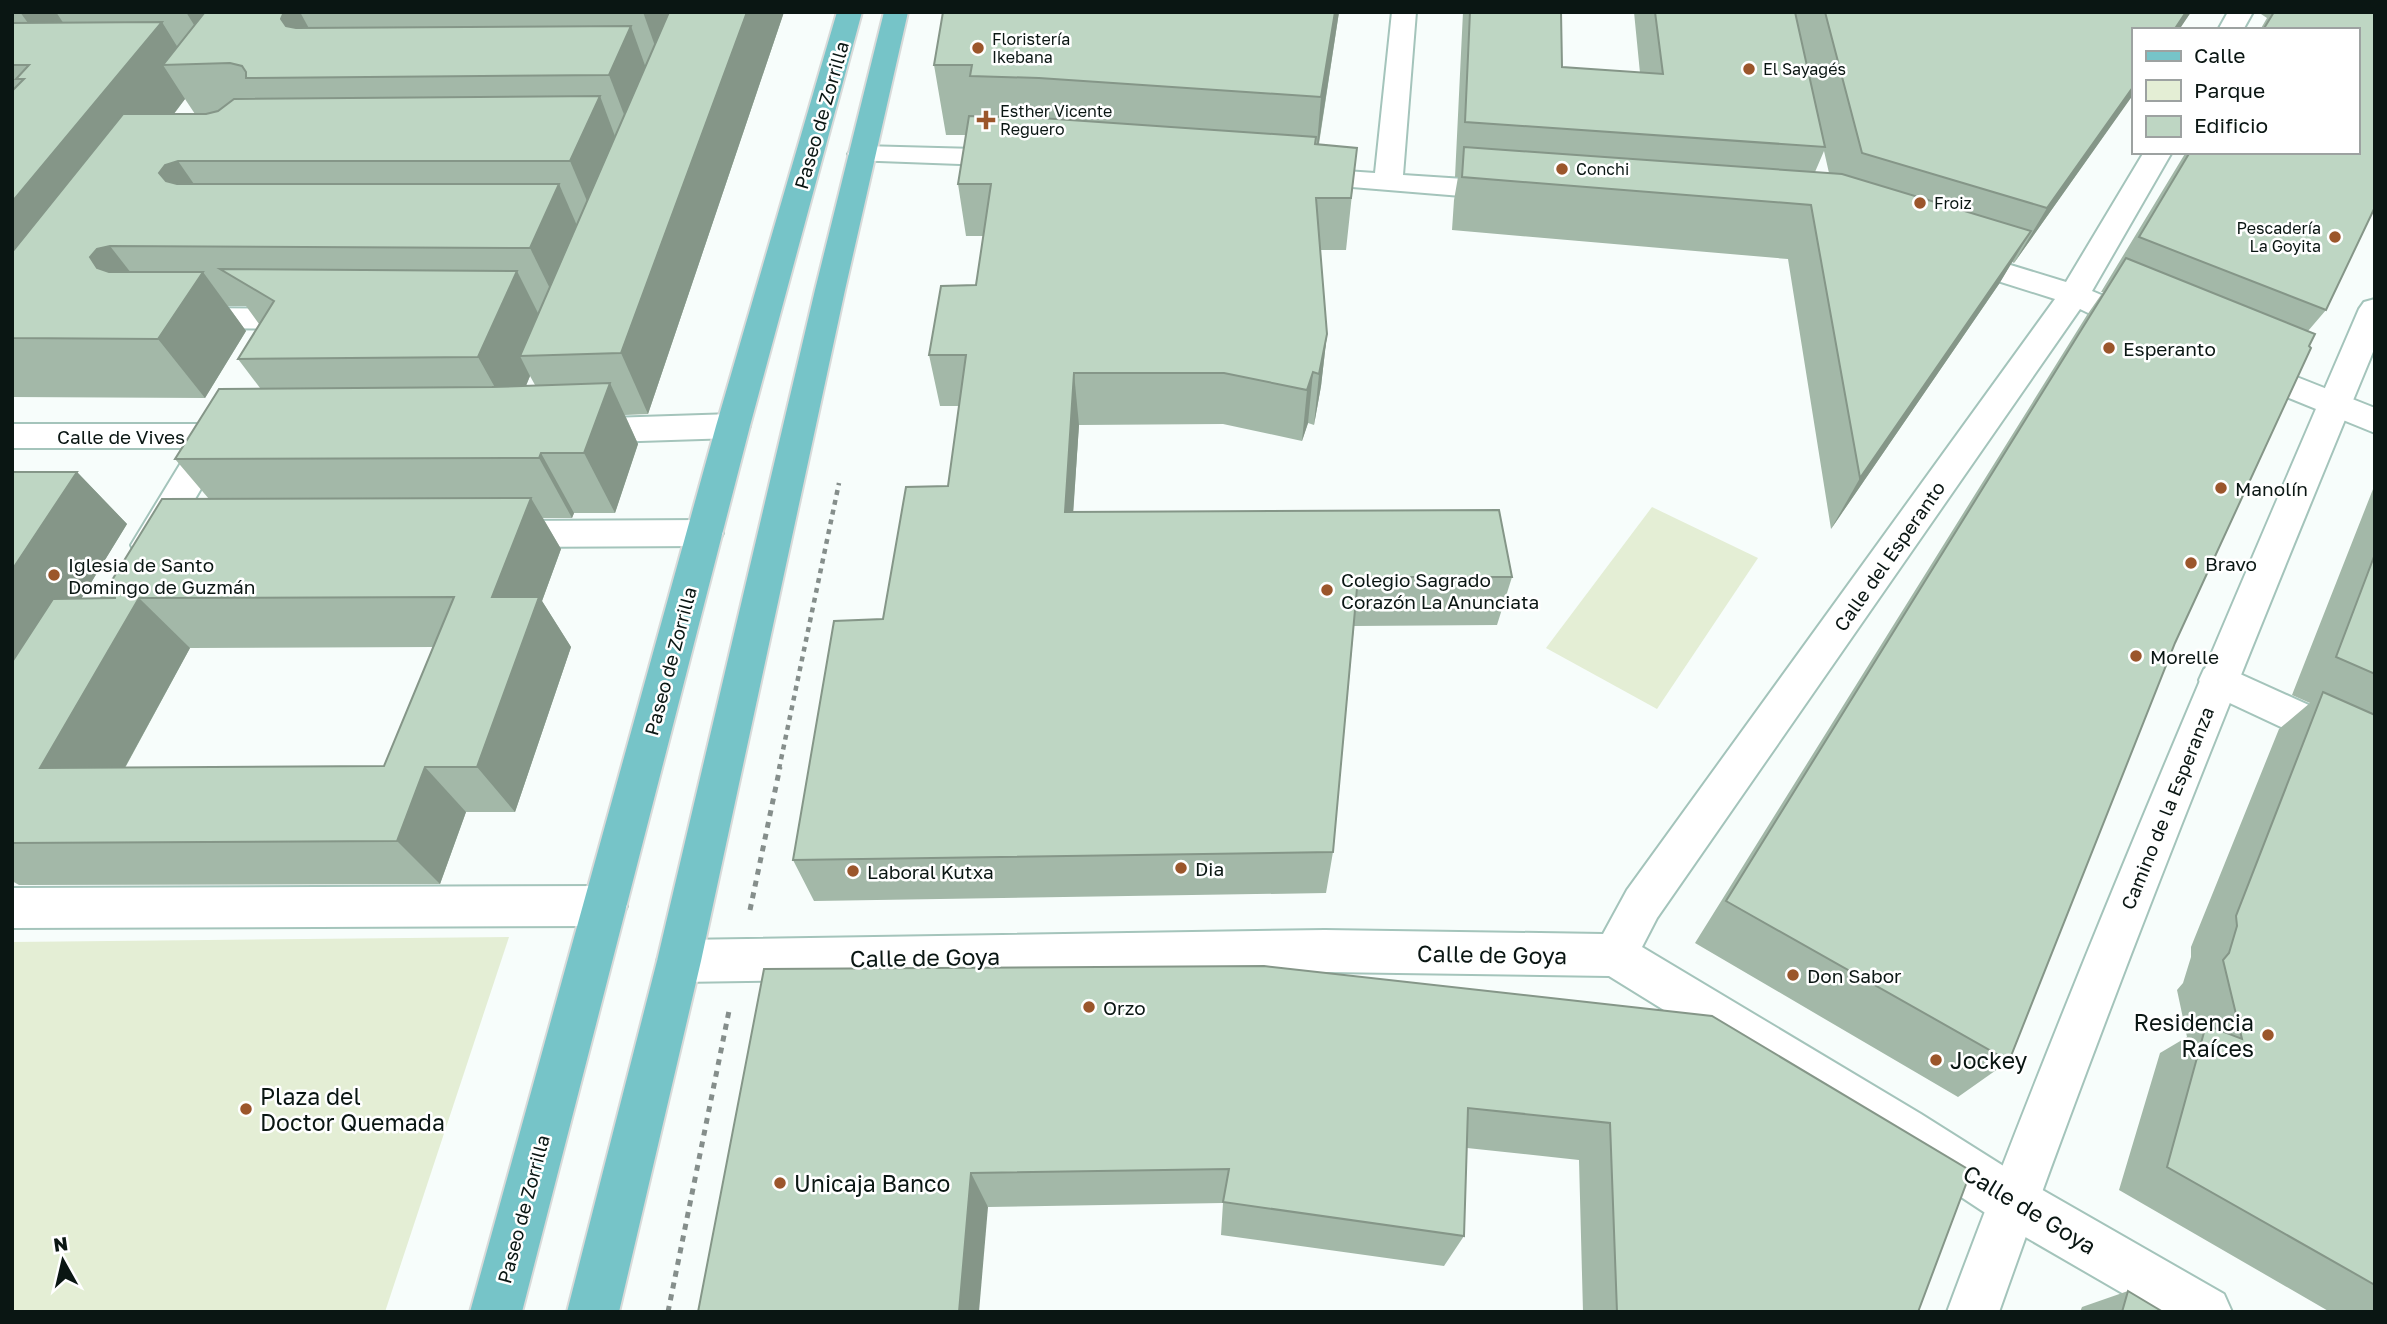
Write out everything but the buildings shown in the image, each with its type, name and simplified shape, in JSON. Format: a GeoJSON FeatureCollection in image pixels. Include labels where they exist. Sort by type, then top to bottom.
{"type":"FeatureCollection","features":[{"type":"Feature","properties":{"kind":"main road","name":"Paseo de Zorrilla"},"geometry":{"type":"LineString","coordinates":[[496,1312],[733,426],[850,12]]}},
{"type":"Feature","properties":{"kind":"main road"},"geometry":{"type":"LineString","coordinates":[[593,1312],[679,961],[896,12]]}},
{"type":"Feature","properties":{"kind":"street"},"geometry":{"type":"LineString","coordinates":[[1388,182],[1404,12]]}},
{"type":"Feature","properties":{"kind":"street"},"geometry":{"type":"LineString","coordinates":[[2232,28],[2241,12]]}},
{"type":"Feature","properties":{"kind":"street"},"geometry":{"type":"LineString","coordinates":[[862,154],[1046,159]]}},
{"type":"Feature","properties":{"kind":"street","name":"Calle del Esperanto"},"geometry":{"type":"LineString","coordinates":[[1615,955],[1642,904],[2074,295],[2157,154]]}},
{"type":"Feature","properties":{"kind":"street"},"geometry":{"type":"LineString","coordinates":[[1279,174],[1537,193]]}},
{"type":"Feature","properties":{"kind":"street"},"geometry":{"type":"LineString","coordinates":[[1928,249],[2074,295],[2164,333]]}},
{"type":"Feature","properties":{"kind":"street","name":"Camino de la Esperanza"},"geometry":{"type":"LineString","coordinates":[[1973,1312],[2049,1102],[2218,680],[2375,309]]}},
{"type":"Feature","properties":{"kind":"street"},"geometry":{"type":"LineString","coordinates":[[156,318],[336,319]]}},
{"type":"Feature","properties":{"kind":"street"},"geometry":{"type":"LineString","coordinates":[[2216,355],[2375,421]]}},
{"type":"Feature","properties":{"kind":"street"},"geometry":{"type":"LineString","coordinates":[[554,432],[733,426]]}},
{"type":"Feature","properties":{"kind":"street","name":"Calle de Vives"},"geometry":{"type":"LineString","coordinates":[[12,436],[269,435]]}},
{"type":"Feature","properties":{"kind":"street"},"geometry":{"type":"LineString","coordinates":[[134,570],[215,436]]}},
{"type":"Feature","properties":{"kind":"street"},"geometry":{"type":"LineString","coordinates":[[471,534],[705,533]]}},
{"type":"Feature","properties":{"kind":"street"},"geometry":{"type":"LineString","coordinates":[[155,535],[196,535]]}},
{"type":"Feature","properties":{"kind":"street"},"geometry":{"type":"LineString","coordinates":[[2218,680],[2375,754]]}},
{"type":"Feature","properties":{"kind":"street"},"geometry":{"type":"LineString","coordinates":[[12,908],[605,905]]}},
{"type":"Feature","properties":{"kind":"street","name":"Calle de Goya"},"geometry":{"type":"LineString","coordinates":[[679,961],[1325,951],[1615,955],[1904,1131],[2014,1202],[2206,1312]]}},
{"type":"Feature","properties":{"kind":"path"},"geometry":{"type":"LineString","coordinates":[[668,1312],[839,482]]}},
{"type":"Feature","properties":{"kind":"green space"},"geometry":{"type":"Polygon","coordinates":[[[1652,507],[1758,558],[1657,709],[1546,648],[1652,507]]]}},
{"type":"Feature","properties":{"kind":"green space","name":"Plaza del Doctor Quemada"},"geometry":{"type":"Polygon","coordinates":[[[509,937],[385,1312],[12,1312],[12,942],[509,937]]]}},
{"type":"Feature","properties":{"kind":"place","name":"Floristería Ikebana"},"geometry":{"type":"Point","coordinates":[978,48]}},
{"type":"Feature","properties":{"kind":"place","name":"El Sayagés"},"geometry":{"type":"Point","coordinates":[1749,69]}},
{"type":"Feature","properties":{"kind":"place","name":"Esther Vicente Reguero"},"geometry":{"type":"Point","coordinates":[986,120]}},
{"type":"Feature","properties":{"kind":"place","name":"Conchi"},"geometry":{"type":"Point","coordinates":[1562,169]}},
{"type":"Feature","properties":{"kind":"place","name":"Froiz"},"geometry":{"type":"Point","coordinates":[1920,203]}},
{"type":"Feature","properties":{"kind":"place","name":"Pescadería La Goyita"},"geometry":{"type":"Point","coordinates":[2335,237]}},
{"type":"Feature","properties":{"kind":"place","name":"Esperanto"},"geometry":{"type":"Point","coordinates":[2109,348]}},
{"type":"Feature","properties":{"kind":"place","name":"Manolín"},"geometry":{"type":"Point","coordinates":[2221,488]}},
{"type":"Feature","properties":{"kind":"place","name":"Bravo"},"geometry":{"type":"Point","coordinates":[2191,563]}},
{"type":"Feature","properties":{"kind":"place","name":"Iglesia de Santo Domingo de Guzmán"},"geometry":{"type":"Point","coordinates":[54,575]}},
{"type":"Feature","properties":{"kind":"place","name":"Colegio Sagrado Corazón La Anunciata"},"geometry":{"type":"Point","coordinates":[1327,590]}},
{"type":"Feature","properties":{"kind":"place","name":"Morelle"},"geometry":{"type":"Point","coordinates":[2136,656]}},
{"type":"Feature","properties":{"kind":"place","name":"Dia"},"geometry":{"type":"Point","coordinates":[1181,868]}},
{"type":"Feature","properties":{"kind":"place","name":"Laboral Kutxa"},"geometry":{"type":"Point","coordinates":[853,871]}},
{"type":"Feature","properties":{"kind":"place","name":"Don Sabor"},"geometry":{"type":"Point","coordinates":[1793,975]}},
{"type":"Feature","properties":{"kind":"place","name":"Orzo"},"geometry":{"type":"Point","coordinates":[1089,1007]}},
{"type":"Feature","properties":{"kind":"place","name":"Residencia Raíces"},"geometry":{"type":"Point","coordinates":[2268,1035]}},
{"type":"Feature","properties":{"kind":"place","name":"Jockey"},"geometry":{"type":"Point","coordinates":[1936,1060]}},
{"type":"Feature","properties":{"kind":"place","name":"Plaza del Doctor Quemada"},"geometry":{"type":"Point","coordinates":[246,1109]}},
{"type":"Feature","properties":{"kind":"place","name":"Unicaja Banco"},"geometry":{"type":"Point","coordinates":[780,1183]}}]}
